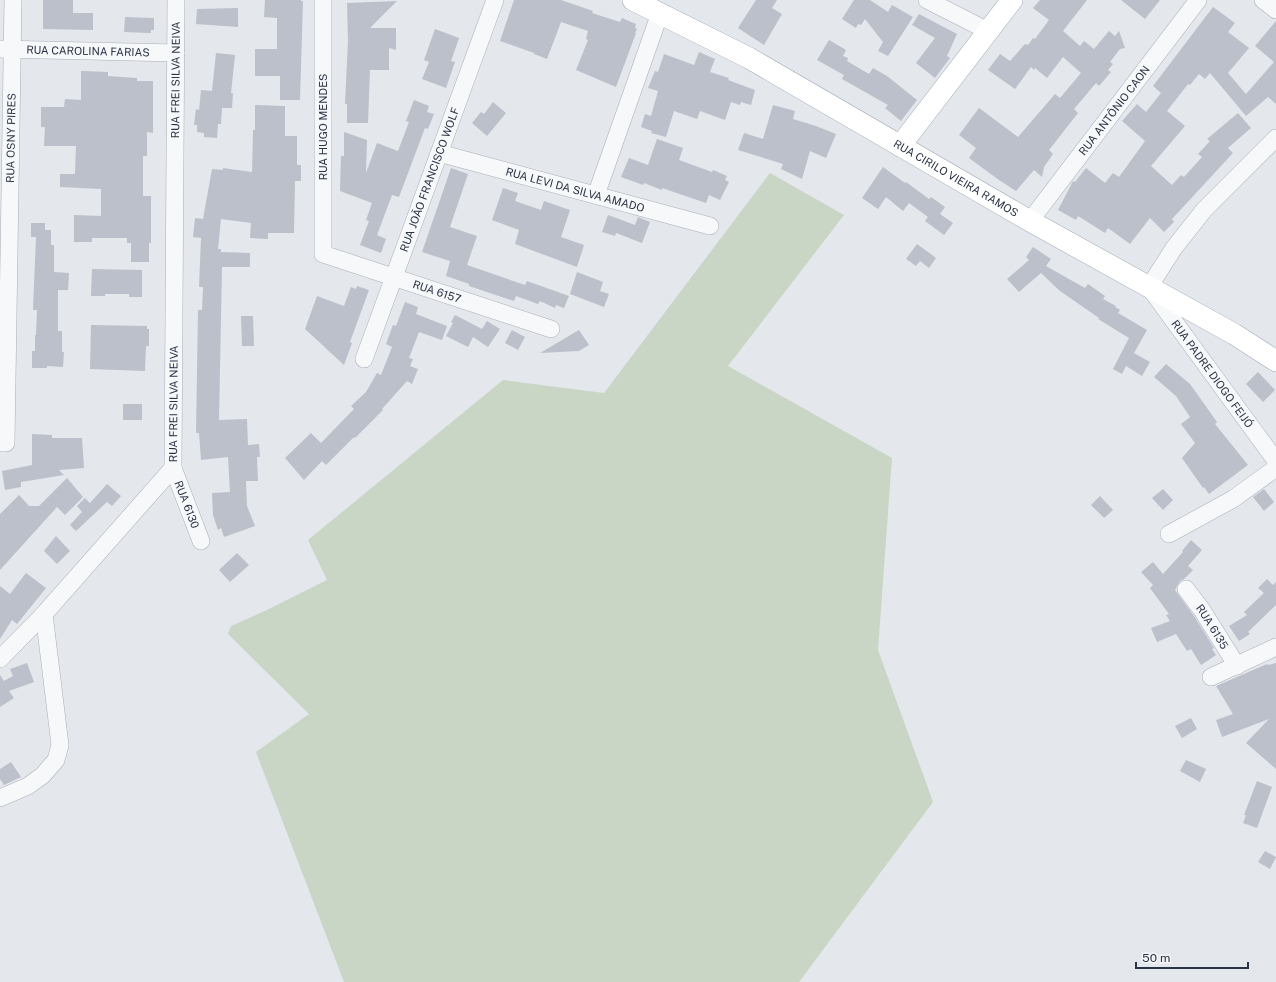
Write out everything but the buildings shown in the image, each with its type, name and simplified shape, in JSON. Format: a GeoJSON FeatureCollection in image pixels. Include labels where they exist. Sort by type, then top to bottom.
{"type":"FeatureCollection","features":[{"type":"Feature","properties":{"kind":"main road","name":"RUA CIRILO VIEIRA RAMOS"},"geometry":{"type":"LineString","coordinates":[[633,0],[749,58],[1030,221],[1234,334],[1276,361]]}},
{"type":"Feature","properties":{"kind":"main road"},"geometry":{"type":"LineString","coordinates":[[900,146],[1012,0]]}},
{"type":"Feature","properties":{"kind":"street","name":"RUA OSNY PIRES"},"geometry":{"type":"LineString","coordinates":[[3,443],[6,50],[13,0]]}},
{"type":"Feature","properties":{"kind":"street","name":"RUA FREI SILVA NEIVA"},"geometry":{"type":"LineString","coordinates":[[0,659],[44,614],[173,468],[176,0]]}},
{"type":"Feature","properties":{"kind":"street","name":"RUA HUGO MENDES"},"geometry":{"type":"LineString","coordinates":[[323,0],[323,254]]}},
{"type":"Feature","properties":{"kind":"street","name":"RUA JOÃO FRANCISCO WOLF"},"geometry":{"type":"LineString","coordinates":[[364,359],[495,0]]}},
{"type":"Feature","properties":{"kind":"street"},"geometry":{"type":"LineString","coordinates":[[927,0],[988,31]]}},
{"type":"Feature","properties":{"kind":"street","name":"RUA ANTÔNIO CAON"},"geometry":{"type":"LineString","coordinates":[[1030,221],[1198,0]]}},
{"type":"Feature","properties":{"kind":"street"},"geometry":{"type":"LineString","coordinates":[[1263,0],[1276,10]]}},
{"type":"Feature","properties":{"kind":"street"},"geometry":{"type":"LineString","coordinates":[[596,195],[660,13]]}},
{"type":"Feature","properties":{"kind":"street","name":"RUA CAROLINA FARIAS"},"geometry":{"type":"LineString","coordinates":[[6,50],[176,53]]}},
{"type":"Feature","properties":{"kind":"street"},"geometry":{"type":"LineString","coordinates":[[1150,288],[1174,248],[1204,210],[1276,138]]}},
{"type":"Feature","properties":{"kind":"street","name":"RUA LEVI DA SILVA AMADO"},"geometry":{"type":"LineString","coordinates":[[439,153],[710,226]]}},
{"type":"Feature","properties":{"kind":"street","name":"RUA 6157"},"geometry":{"type":"LineString","coordinates":[[323,254],[551,329]]}},
{"type":"Feature","properties":{"kind":"street","name":"RUA PADRE DIOGO FEIJÓ"},"geometry":{"type":"LineString","coordinates":[[1150,288],[1276,461]]}},
{"type":"Feature","properties":{"kind":"street","name":"RUA 6130"},"geometry":{"type":"LineString","coordinates":[[173,468],[201,541]]}},
{"type":"Feature","properties":{"kind":"street"},"geometry":{"type":"LineString","coordinates":[[1170,534],[1233,499],[1276,468]]}},
{"type":"Feature","properties":{"kind":"street","name":"RUA 6135"},"geometry":{"type":"LineString","coordinates":[[1186,589],[1202,610],[1237,666]]}},
{"type":"Feature","properties":{"kind":"street"},"geometry":{"type":"LineString","coordinates":[[0,798],[28,786],[44,775],[56,760],[60,745],[44,614]]}},
{"type":"Feature","properties":{"kind":"street"},"geometry":{"type":"LineString","coordinates":[[1211,677],[1276,647]]}},
{"type":"Feature","properties":{"kind":"green space"},"geometry":{"type":"Polygon","coordinates":[[[770,173],[844,215],[728,366],[892,458],[878,650],[933,802],[799,982],[344,982],[256,752],[309,714],[228,634],[231,626],[327,580],[308,540],[503,380],[604,393],[770,173]]]}}]}
